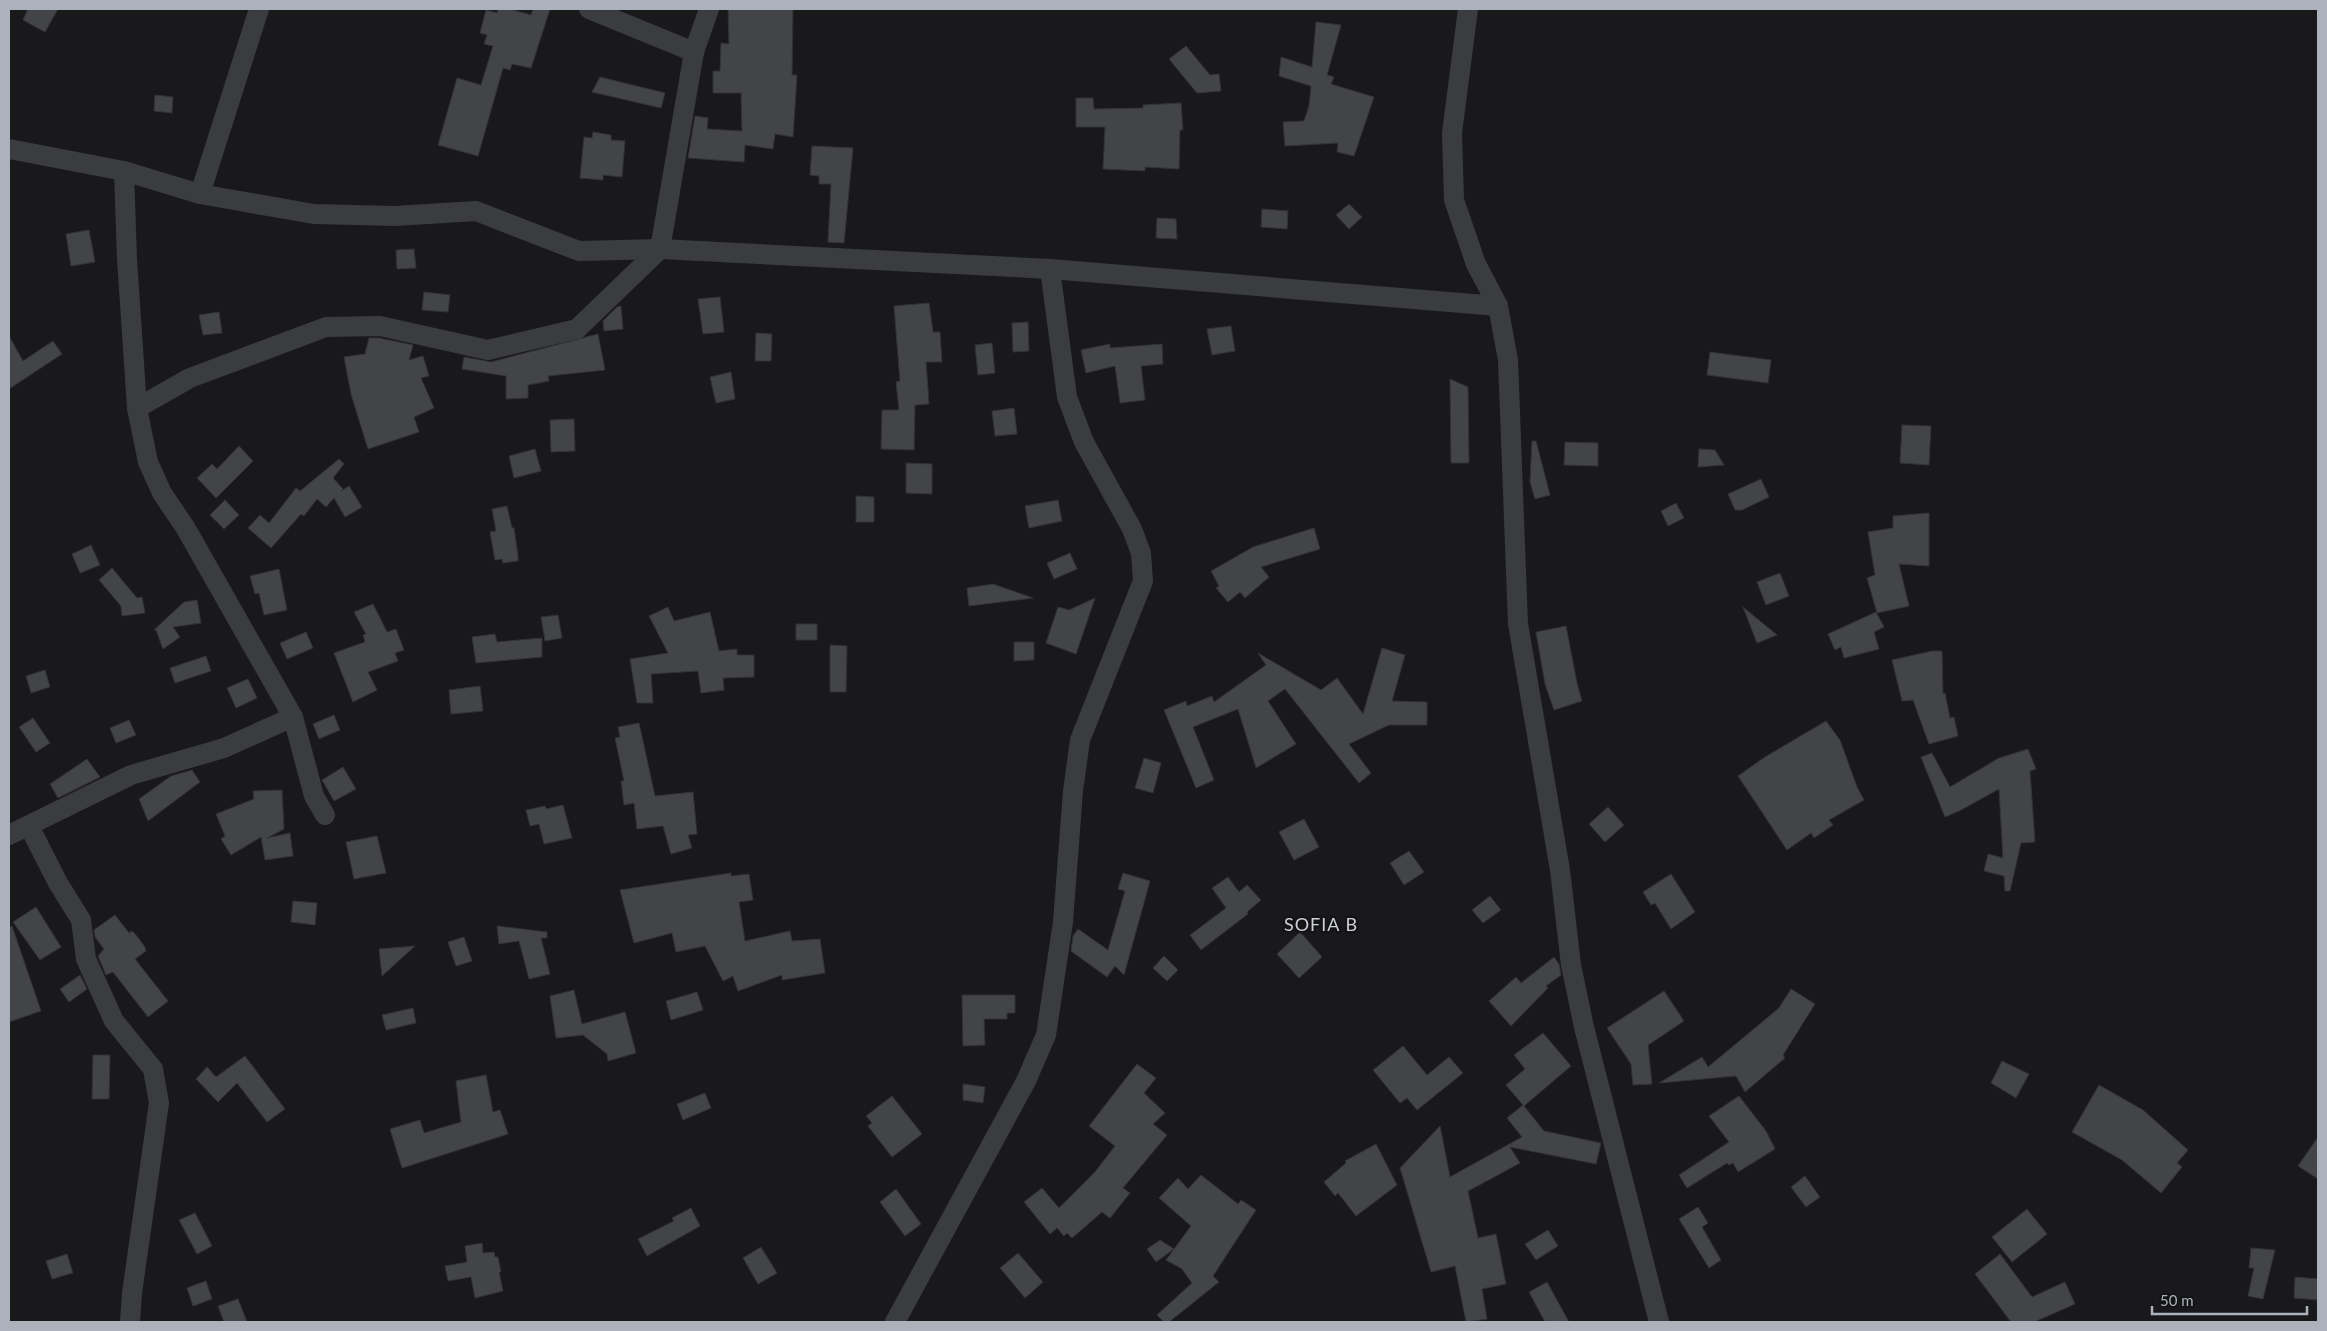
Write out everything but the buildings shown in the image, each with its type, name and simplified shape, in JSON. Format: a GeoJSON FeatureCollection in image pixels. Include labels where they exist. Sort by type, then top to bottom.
{"type":"FeatureCollection","features":[{"type":"Feature","properties":{"kind":"street"},"geometry":{"type":"LineString","coordinates":[[200,194],[259,9]]}},
{"type":"Feature","properties":{"kind":"street"},"geometry":{"type":"LineString","coordinates":[[589,9],[694,52]]}},
{"type":"Feature","properties":{"kind":"street"},"geometry":{"type":"LineString","coordinates":[[137,408],[190,378],[326,327],[380,326],[488,350],[577,329],[660,249],[694,52],[709,9]]}},
{"type":"Feature","properties":{"kind":"street"},"geometry":{"type":"LineString","coordinates":[[1468,9],[1452,133],[1454,200],[1476,264],[1498,306],[1508,360],[1518,624],[1560,870],[1571,965],[1584,1027],[1658,1322]]}},
{"type":"Feature","properties":{"kind":"street"},"geometry":{"type":"LineString","coordinates":[[9,149],[124,172],[200,194],[314,214],[395,216],[476,211],[579,251],[660,249],[1050,269],[1498,306]]}},
{"type":"Feature","properties":{"kind":"street"},"geometry":{"type":"LineString","coordinates":[[124,172],[127,260],[137,408],[148,462],[162,493],[184,527],[293,717],[314,796],[325,814]]}},
{"type":"Feature","properties":{"kind":"street"},"geometry":{"type":"LineString","coordinates":[[895,1322],[1026,1081],[1046,1035],[1063,922],[1073,791],[1080,740],[1143,581],[1141,553],[1132,529],[1084,442],[1067,397],[1050,269]]}},
{"type":"Feature","properties":{"kind":"street"},"geometry":{"type":"LineString","coordinates":[[9,835],[131,775],[224,748],[293,717]]}},
{"type":"Feature","properties":{"kind":"street"},"geometry":{"type":"LineString","coordinates":[[29,826],[58,883],[81,920],[86,959],[114,1021],[153,1068],[159,1103],[132,1293],[130,1322]]}},
{"type":"Feature","properties":{"kind":"district","name":"SOFIA B"},"geometry":{"type":"Point","coordinates":[1321,925]}}]}
